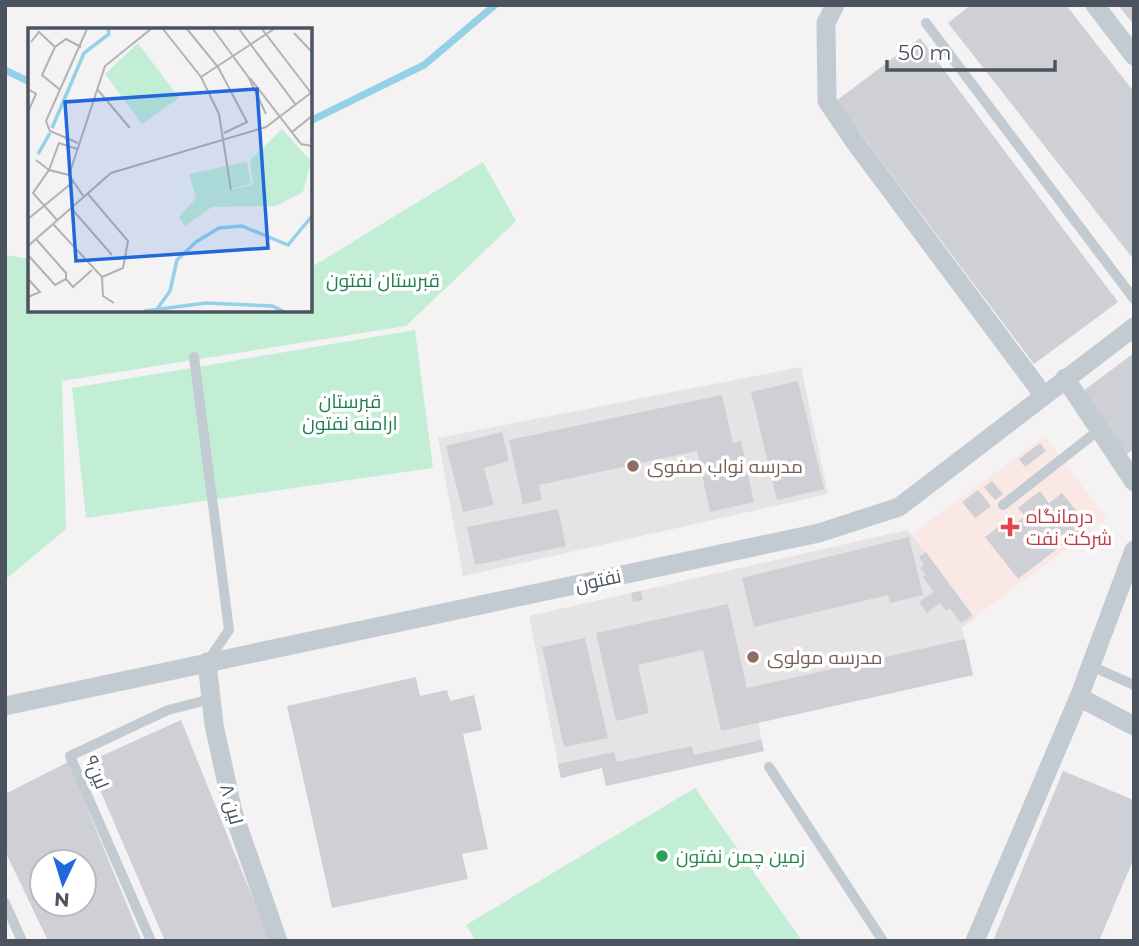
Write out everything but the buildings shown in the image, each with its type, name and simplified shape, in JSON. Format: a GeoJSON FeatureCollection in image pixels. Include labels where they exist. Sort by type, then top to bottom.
{"type":"FeatureCollection","features":[{"type":"Feature","properties":{"kind":"street"},"geometry":{"type":"LineString","coordinates":[[835,5],[826,23],[827,101],[1044,396]]}},
{"type":"Feature","properties":{"kind":"street"},"geometry":{"type":"LineString","coordinates":[[1096,5],[1134,56]]}},
{"type":"Feature","properties":{"kind":"street","name":"نفتون"},"geometry":{"type":"LineString","coordinates":[[5,706],[820,533],[900,507],[1134,327]]}},
{"type":"Feature","properties":{"kind":"street"},"geometry":{"type":"LineString","coordinates":[[1065,378],[1131,473]]}},
{"type":"Feature","properties":{"kind":"street"},"geometry":{"type":"LineString","coordinates":[[975,941],[1079,697],[1134,550]]}},
{"type":"Feature","properties":{"kind":"street","name":"لین ۸"},"geometry":{"type":"LineString","coordinates":[[207,662],[214,726],[233,813],[278,941]]}},
{"type":"Feature","properties":{"kind":"street"},"geometry":{"type":"LineString","coordinates":[[1079,697],[1134,726]]}},
{"type":"Feature","properties":{"kind":"lane"},"geometry":{"type":"LineString","coordinates":[[926,23],[1134,299]]}},
{"type":"Feature","properties":{"kind":"lane"},"geometry":{"type":"LineString","coordinates":[[194,357],[229,630],[207,662]]}},
{"type":"Feature","properties":{"kind":"lane"},"geometry":{"type":"LineString","coordinates":[[1003,505],[1099,430]]}},
{"type":"Feature","properties":{"kind":"lane"},"geometry":{"type":"LineString","coordinates":[[1091,666],[1134,685]]}},
{"type":"Feature","properties":{"kind":"lane","name":"لین۹"},"geometry":{"type":"LineString","coordinates":[[151,941],[70,756],[167,710],[211,699]]}},
{"type":"Feature","properties":{"kind":"lane"},"geometry":{"type":"LineString","coordinates":[[769,767],[883,941]]}},
{"type":"Feature","properties":{"kind":"lane"},"geometry":{"type":"LineString","coordinates":[[5,903],[22,941]]}},
{"type":"Feature","properties":{"kind":"shaded area","name":"مدرسه نواب صفوی"},"geometry":{"type":"Polygon","coordinates":[[[801,367],[828,494],[463,576],[438,438],[801,367]]]}},
{"type":"Feature","properties":{"kind":"shaded area","name":"درمانگاه شرکت نفت"},"geometry":{"type":"Polygon","coordinates":[[[1045,436],[1107,519],[975,617],[912,534],[1045,436]]]}},
{"type":"Feature","properties":{"kind":"shaded area","name":"مدرسه مولوی"},"geometry":{"type":"Polygon","coordinates":[[[907,530],[975,617],[962,628],[973,675],[758,723],[764,751],[606,786],[602,768],[561,778],[529,616],[907,530]]]}},
{"type":"Feature","properties":{"kind":"green space","name":"قبرستان نفتون"},"geometry":{"type":"Polygon","coordinates":[[[483,162],[516,221],[406,326],[62,381],[66,529],[5,580],[5,255],[28,259],[28,312],[312,312],[312,265],[483,162]]]}},
{"type":"Feature","properties":{"kind":"green space","name":"قبرستان ارامنه نفتون"},"geometry":{"type":"Polygon","coordinates":[[[415,330],[433,468],[86,518],[72,388],[415,330]]]}},
{"type":"Feature","properties":{"kind":"green space","name":"زمین چمن نفتون"},"geometry":{"type":"Polygon","coordinates":[[[695,788],[802,941],[476,941],[466,925],[695,788]]]}},
{"type":"Feature","properties":{"kind":"waterway"},"geometry":{"type":"LineString","coordinates":[[312,120],[424,65],[495,5]]}},
{"type":"Feature","properties":{"kind":"waterway"},"geometry":{"type":"LineString","coordinates":[[5,70],[28,81]]}},
{"type":"Feature","properties":{"kind":"place","name":"مدرسه نواب صفوی"},"geometry":{"type":"Point","coordinates":[633,466]}},
{"type":"Feature","properties":{"kind":"place","name":"درمانگاه شرکت نفت"},"geometry":{"type":"Point","coordinates":[1010,527]}},
{"type":"Feature","properties":{"kind":"place","name":"مدرسه مولوی"},"geometry":{"type":"Point","coordinates":[753,657]}},
{"type":"Feature","properties":{"kind":"place","name":"زمین چمن نفتون"},"geometry":{"type":"Point","coordinates":[662,856]}}]}
